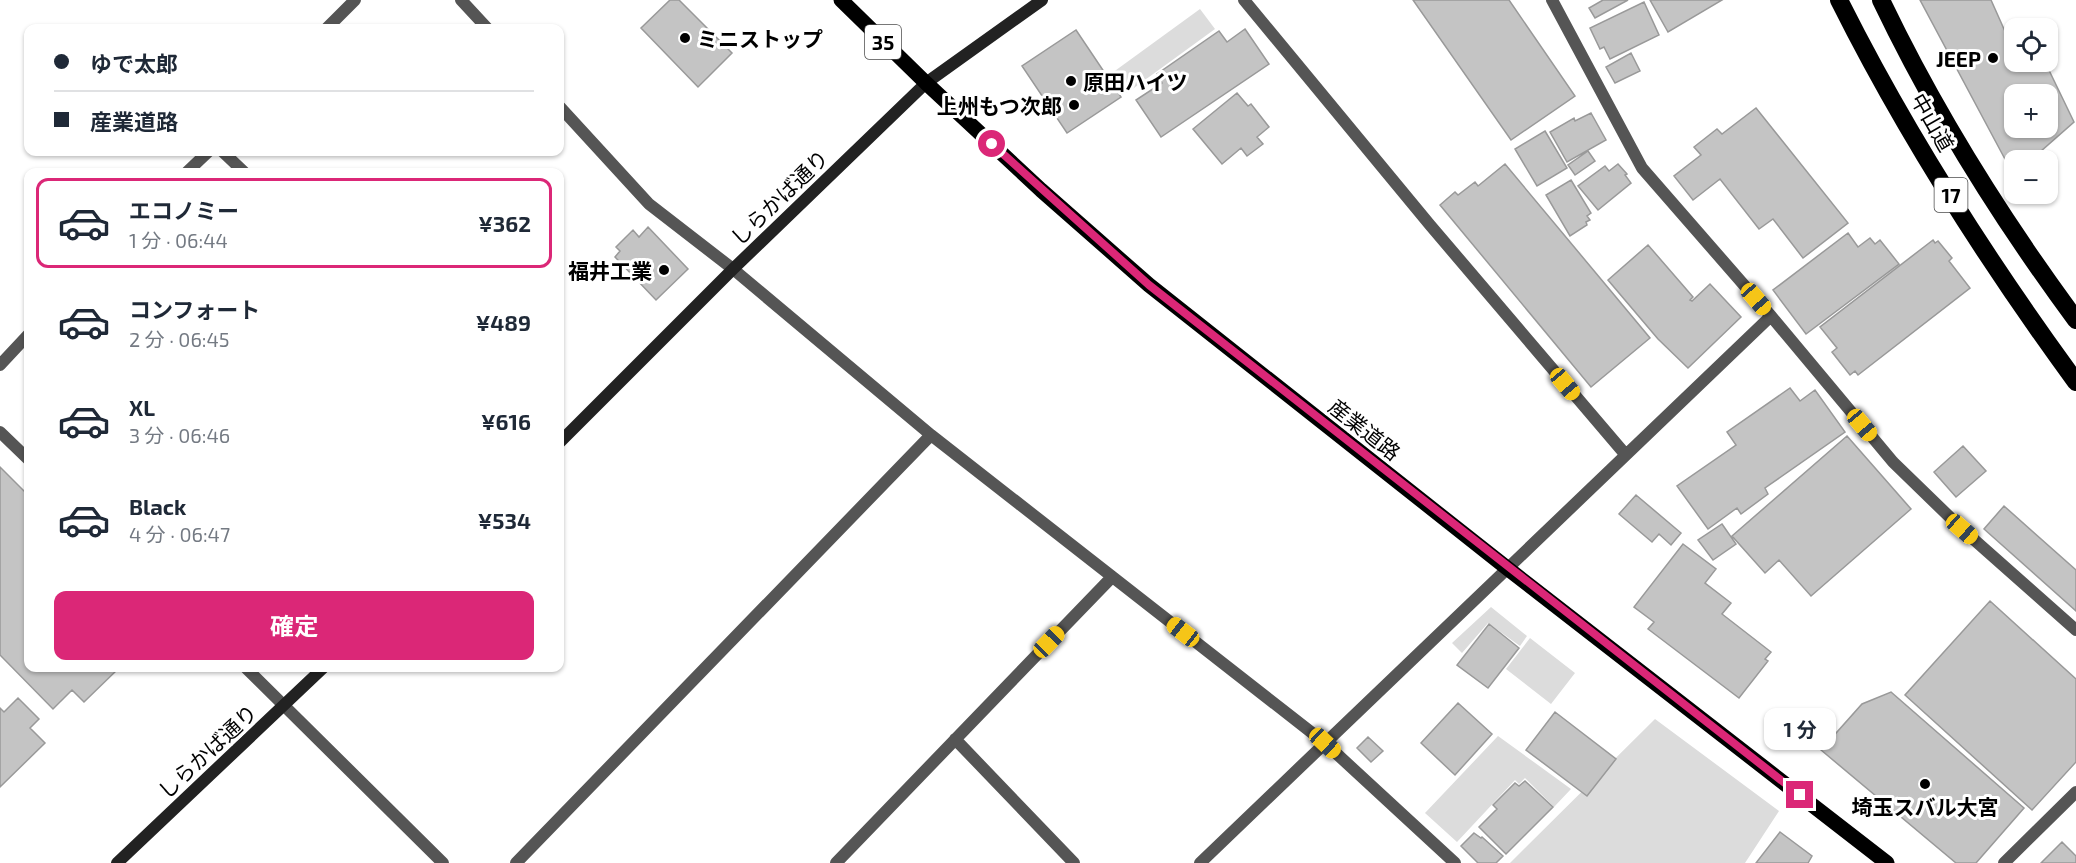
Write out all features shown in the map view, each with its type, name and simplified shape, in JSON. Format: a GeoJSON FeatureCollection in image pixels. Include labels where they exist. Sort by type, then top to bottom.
{"type":"FeatureCollection","features":[{"type":"Feature","properties":{"kind":"highway","name":"中山道"},"geometry":{"type":"LineString","coordinates":[[1839,0],[1918,143],[2019,304],[2076,382]]}},
{"type":"Feature","properties":{"kind":"highway","name":"中山道"},"geometry":{"type":"LineString","coordinates":[[1881,0],[1952,132],[2046,279],[2076,320]]}},
{"type":"Feature","properties":{"kind":"main road","name":"産業道路"},"geometry":{"type":"LineString","coordinates":[[841,0],[1041,190],[1149,285],[1507,568],[1887,863]]}},
{"type":"Feature","properties":{"kind":"street"},"geometry":{"type":"LineString","coordinates":[[331,24],[355,0]]}},
{"type":"Feature","properties":{"kind":"street"},"geometry":{"type":"LineString","coordinates":[[461,0],[484,24]]}},
{"type":"Feature","properties":{"kind":"street","name":"しらかば通り"},"geometry":{"type":"LineString","coordinates":[[564,438],[733,269],[926,83],[1042,0]]}},
{"type":"Feature","properties":{"kind":"street"},"geometry":{"type":"LineString","coordinates":[[1244,0],[1430,225],[1625,454]]}},
{"type":"Feature","properties":{"kind":"street"},"geometry":{"type":"LineString","coordinates":[[1552,0],[1641,168],[1771,316],[1893,462],[1962,529],[2076,630]]}},
{"type":"Feature","properties":{"kind":"street"},"geometry":{"type":"LineString","coordinates":[[564,110],[649,204],[733,269],[931,435],[1325,743],[1455,863]]}},
{"type":"Feature","properties":{"kind":"street"},"geometry":{"type":"LineString","coordinates":[[191,168],[204,156]]}},
{"type":"Feature","properties":{"kind":"street"},"geometry":{"type":"LineString","coordinates":[[227,156],[240,168]]}},
{"type":"Feature","properties":{"kind":"street"},"geometry":{"type":"LineString","coordinates":[[1200,863],[1771,316]]}},
{"type":"Feature","properties":{"kind":"street"},"geometry":{"type":"LineString","coordinates":[[0,365],[24,339]]}},
{"type":"Feature","properties":{"kind":"street"},"geometry":{"type":"LineString","coordinates":[[0,432],[24,455]]}},
{"type":"Feature","properties":{"kind":"street"},"geometry":{"type":"LineString","coordinates":[[516,863],[931,435]]}},
{"type":"Feature","properties":{"kind":"street"},"geometry":{"type":"LineString","coordinates":[[836,863],[1112,577]]}},
{"type":"Feature","properties":{"kind":"street"},"geometry":{"type":"LineString","coordinates":[[250,672],[443,863]]}},
{"type":"Feature","properties":{"kind":"street","name":"しらかば通り"},"geometry":{"type":"LineString","coordinates":[[117,863],[319,672]]}},
{"type":"Feature","properties":{"kind":"street"},"geometry":{"type":"LineString","coordinates":[[955,739],[1074,863]]}},
{"type":"Feature","properties":{"kind":"street"},"geometry":{"type":"LineString","coordinates":[[2004,863],[2076,792]]}},
{"type":"Feature","properties":{"kind":"shaded area"},"geometry":{"type":"Polygon","coordinates":[[[1200,9],[1215,29],[1127,93],[1112,73],[1200,9]]]}},
{"type":"Feature","properties":{"kind":"shaded area"},"geometry":{"type":"Polygon","coordinates":[[[1491,607],[1527,636],[1520,646],[1488,623],[1462,653],[1452,643],[1491,607]]]}},
{"type":"Feature","properties":{"kind":"shaded area"},"geometry":{"type":"Polygon","coordinates":[[[1530,638],[1575,673],[1551,704],[1506,669],[1530,638]]]}},
{"type":"Feature","properties":{"kind":"shaded area"},"geometry":{"type":"Polygon","coordinates":[[[1655,719],[1779,811],[1745,863],[1510,863],[1655,719]]]}},
{"type":"Feature","properties":{"kind":"shaded area"},"geometry":{"type":"Polygon","coordinates":[[[1498,736],[1571,789],[1554,807],[1525,778],[1519,784],[1515,780],[1457,842],[1425,813],[1498,736]]]}},
{"type":"Feature","properties":{"kind":"building"},"geometry":{"type":"Polygon","coordinates":[[[670,0],[679,0],[732,53],[698,87],[641,28],[670,0]]]}},
{"type":"Feature","properties":{"kind":"building"},"geometry":{"type":"Polygon","coordinates":[[[1413,0],[1509,0],[1575,96],[1511,140],[1413,0]]]}},
{"type":"Feature","properties":{"kind":"building"},"geometry":{"type":"Polygon","coordinates":[[[1603,0],[1628,0],[1595,18],[1589,8],[1603,0]]]}},
{"type":"Feature","properties":{"kind":"building"},"geometry":{"type":"Polygon","coordinates":[[[1650,0],[1722,0],[1668,32],[1650,0]]]}},
{"type":"Feature","properties":{"kind":"building"},"geometry":{"type":"Polygon","coordinates":[[[1920,0],[1991,0],[2004,29],[2004,72],[2050,72],[2056,84],[2004,84],[2004,138],[2056,138],[2042,150],[2004,150],[2004,157],[1920,0]]]}},
{"type":"Feature","properties":{"kind":"building"},"geometry":{"type":"Polygon","coordinates":[[[1644,2],[1659,35],[1610,59],[1604,47],[1600,49],[1590,28],[1644,2]]]}},
{"type":"Feature","properties":{"kind":"building"},"geometry":{"type":"Polygon","coordinates":[[[1245,29],[1269,64],[1161,137],[1136,100],[1162,83],[1157,74],[1219,31],[1227,42],[1245,29]]]}},
{"type":"Feature","properties":{"kind":"building","name":"原田ハイツ"},"geometry":{"type":"Polygon","coordinates":[[[1076,30],[1121,97],[1067,133],[1022,66],[1076,30]]]}},
{"type":"Feature","properties":{"kind":"building"},"geometry":{"type":"Polygon","coordinates":[[[1631,53],[1640,71],[1615,83],[1606,67],[1631,53]]]}},
{"type":"Feature","properties":{"kind":"building"},"geometry":{"type":"Polygon","coordinates":[[[2058,89],[2074,122],[2058,136],[2058,89]]]}},
{"type":"Feature","properties":{"kind":"building"},"geometry":{"type":"Polygon","coordinates":[[[1237,93],[1248,106],[1251,104],[1269,127],[1257,137],[1263,144],[1247,156],[1241,148],[1222,164],[1193,129],[1237,93]]]}},
{"type":"Feature","properties":{"kind":"building"},"geometry":{"type":"Polygon","coordinates":[[[1756,108],[1848,223],[1803,258],[1773,219],[1759,229],[1720,179],[1693,200],[1674,176],[1701,155],[1694,147],[1717,129],[1722,134],[1756,108]]]}},
{"type":"Feature","properties":{"kind":"building"},"geometry":{"type":"Polygon","coordinates":[[[1591,113],[1606,140],[1567,162],[1550,132],[1574,118],[1575,121],[1591,113]]]}},
{"type":"Feature","properties":{"kind":"building"},"geometry":{"type":"Polygon","coordinates":[[[1545,131],[1567,168],[1537,186],[1515,149],[1545,131]]]}},
{"type":"Feature","properties":{"kind":"building"},"geometry":{"type":"Polygon","coordinates":[[[1588,151],[1595,161],[1575,175],[1568,165],[1588,151]]]}},
{"type":"Feature","properties":{"kind":"building"},"geometry":{"type":"Polygon","coordinates":[[[1505,164],[1650,338],[1591,387],[1440,205],[1455,192],[1458,195],[1475,182],[1478,186],[1505,164]]]}},
{"type":"Feature","properties":{"kind":"building"},"geometry":{"type":"Polygon","coordinates":[[[1618,164],[1631,183],[1598,210],[1578,186],[1605,166],[1609,171],[1618,164]]]}},
{"type":"Feature","properties":{"kind":"building"},"geometry":{"type":"Polygon","coordinates":[[[1571,180],[1591,213],[1587,216],[1590,220],[1586,222],[1587,225],[1570,236],[1546,195],[1571,180]]]}},
{"type":"Feature","properties":{"kind":"building"},"geometry":{"type":"Polygon","coordinates":[[[648,227],[688,269],[656,300],[615,257],[620,251],[616,247],[633,230],[639,237],[648,227]]]}},
{"type":"Feature","properties":{"kind":"building"},"geometry":{"type":"Polygon","coordinates":[[[1848,233],[1858,247],[1870,238],[1875,244],[1880,240],[1899,264],[1806,334],[1773,290],[1848,233]]]}},
{"type":"Feature","properties":{"kind":"building"},"geometry":{"type":"Polygon","coordinates":[[[1933,240],[1935,243],[1938,241],[1952,258],[1949,261],[1970,288],[1858,375],[1855,371],[1850,375],[1832,352],[1837,348],[1820,327],[1933,240]]]}},
{"type":"Feature","properties":{"kind":"building"},"geometry":{"type":"Polygon","coordinates":[[[1648,245],[1693,297],[1690,300],[1692,301],[1710,284],[1741,317],[1688,368],[1658,339],[1608,280],[1648,245]]]}},
{"type":"Feature","properties":{"kind":"building"},"geometry":{"type":"Polygon","coordinates":[[[1790,388],[1800,401],[1815,390],[1845,432],[1765,488],[1768,494],[1741,514],[1737,508],[1708,529],[1677,486],[1736,445],[1727,432],[1790,388]]]}},
{"type":"Feature","properties":{"kind":"building"},"geometry":{"type":"Polygon","coordinates":[[[1847,436],[1911,509],[1811,596],[1779,560],[1765,573],[1732,536],[1847,436]]]}},
{"type":"Feature","properties":{"kind":"building"},"geometry":{"type":"Polygon","coordinates":[[[1963,446],[1986,471],[1956,497],[1934,472],[1963,446]]]}},
{"type":"Feature","properties":{"kind":"building"},"geometry":{"type":"Polygon","coordinates":[[[0,467],[24,491],[24,672],[115,672],[84,702],[72,690],[53,709],[0,655],[0,467]]]}},
{"type":"Feature","properties":{"kind":"building"},"geometry":{"type":"Polygon","coordinates":[[[1636,495],[1681,533],[1671,545],[1659,534],[1652,542],[1619,514],[1636,495]]]}},
{"type":"Feature","properties":{"kind":"building"},"geometry":{"type":"Polygon","coordinates":[[[2004,506],[2076,570],[2076,611],[1984,529],[2004,506]]]}},
{"type":"Feature","properties":{"kind":"building"},"geometry":{"type":"Polygon","coordinates":[[[1722,524],[1736,544],[1713,560],[1698,540],[1722,524]]]}},
{"type":"Feature","properties":{"kind":"building"},"geometry":{"type":"Polygon","coordinates":[[[1683,544],[1716,569],[1705,583],[1731,603],[1722,614],[1771,652],[1765,659],[1768,661],[1739,698],[1648,629],[1654,622],[1634,607],[1683,544]]]}},
{"type":"Feature","properties":{"kind":"building"},"geometry":{"type":"Polygon","coordinates":[[[1990,601],[2076,679],[2076,762],[2032,810],[1905,695],[1990,601]]]}},
{"type":"Feature","properties":{"kind":"building"},"geometry":{"type":"Polygon","coordinates":[[[1489,624],[1519,648],[1488,688],[1457,665],[1489,624]]]}},
{"type":"Feature","properties":{"kind":"building"},"geometry":{"type":"Polygon","coordinates":[[[1891,692],[2024,808],[1976,863],[1956,863],[1821,750],[1862,704],[1891,692]]]}},
{"type":"Feature","properties":{"kind":"building"},"geometry":{"type":"Polygon","coordinates":[[[18,698],[39,719],[30,728],[45,743],[0,787],[0,708],[4,712],[18,698]]]}},
{"type":"Feature","properties":{"kind":"building"},"geometry":{"type":"Polygon","coordinates":[[[1458,703],[1492,734],[1455,775],[1421,743],[1458,703]]]}},
{"type":"Feature","properties":{"kind":"building"},"geometry":{"type":"Polygon","coordinates":[[[1555,712],[1616,759],[1587,796],[1526,750],[1555,712]]]}},
{"type":"Feature","properties":{"kind":"building"},"geometry":{"type":"Polygon","coordinates":[[[1368,737],[1383,751],[1371,762],[1357,748],[1368,737]]]}},
{"type":"Feature","properties":{"kind":"building"},"geometry":{"type":"Polygon","coordinates":[[[1525,781],[1553,807],[1506,854],[1479,827],[1497,809],[1493,805],[1515,783],[1519,786],[1525,781]]]}},
{"type":"Feature","properties":{"kind":"building"},"geometry":{"type":"Polygon","coordinates":[[[1780,832],[1812,856],[1808,863],[1756,863],[1780,832]]]}},
{"type":"Feature","properties":{"kind":"building"},"geometry":{"type":"Polygon","coordinates":[[[1474,833],[1482,837],[1503,856],[1496,863],[1478,863],[1461,846],[1474,833]]]}},
{"type":"Feature","properties":{"kind":"building"},"geometry":{"type":"Polygon","coordinates":[[[2062,842],[2076,856],[2076,863],[2041,863],[2062,842]]]}},
{"type":"Feature","properties":{"kind":"place","name":"ミニストップ"},"geometry":{"type":"Point","coordinates":[685,38]}},
{"type":"Feature","properties":{"kind":"place","name":"JEEP"},"geometry":{"type":"Point","coordinates":[1993,58]}},
{"type":"Feature","properties":{"kind":"place","name":"原田ハイツ"},"geometry":{"type":"Point","coordinates":[1071,81]}},
{"type":"Feature","properties":{"kind":"place","name":"上州もつ次郎"},"geometry":{"type":"Point","coordinates":[1074,105]}},
{"type":"Feature","properties":{"kind":"place","name":"福井工業"},"geometry":{"type":"Point","coordinates":[664,270]}},
{"type":"Feature","properties":{"kind":"place","name":"埼玉スバル大宮"},"geometry":{"type":"Point","coordinates":[1925,784]}},
{"type":"Feature","properties":{"kind":"route"},"geometry":{"type":"LineString","coordinates":[[992,144],[1149,285],[1489,554],[1800,795]]}}]}
